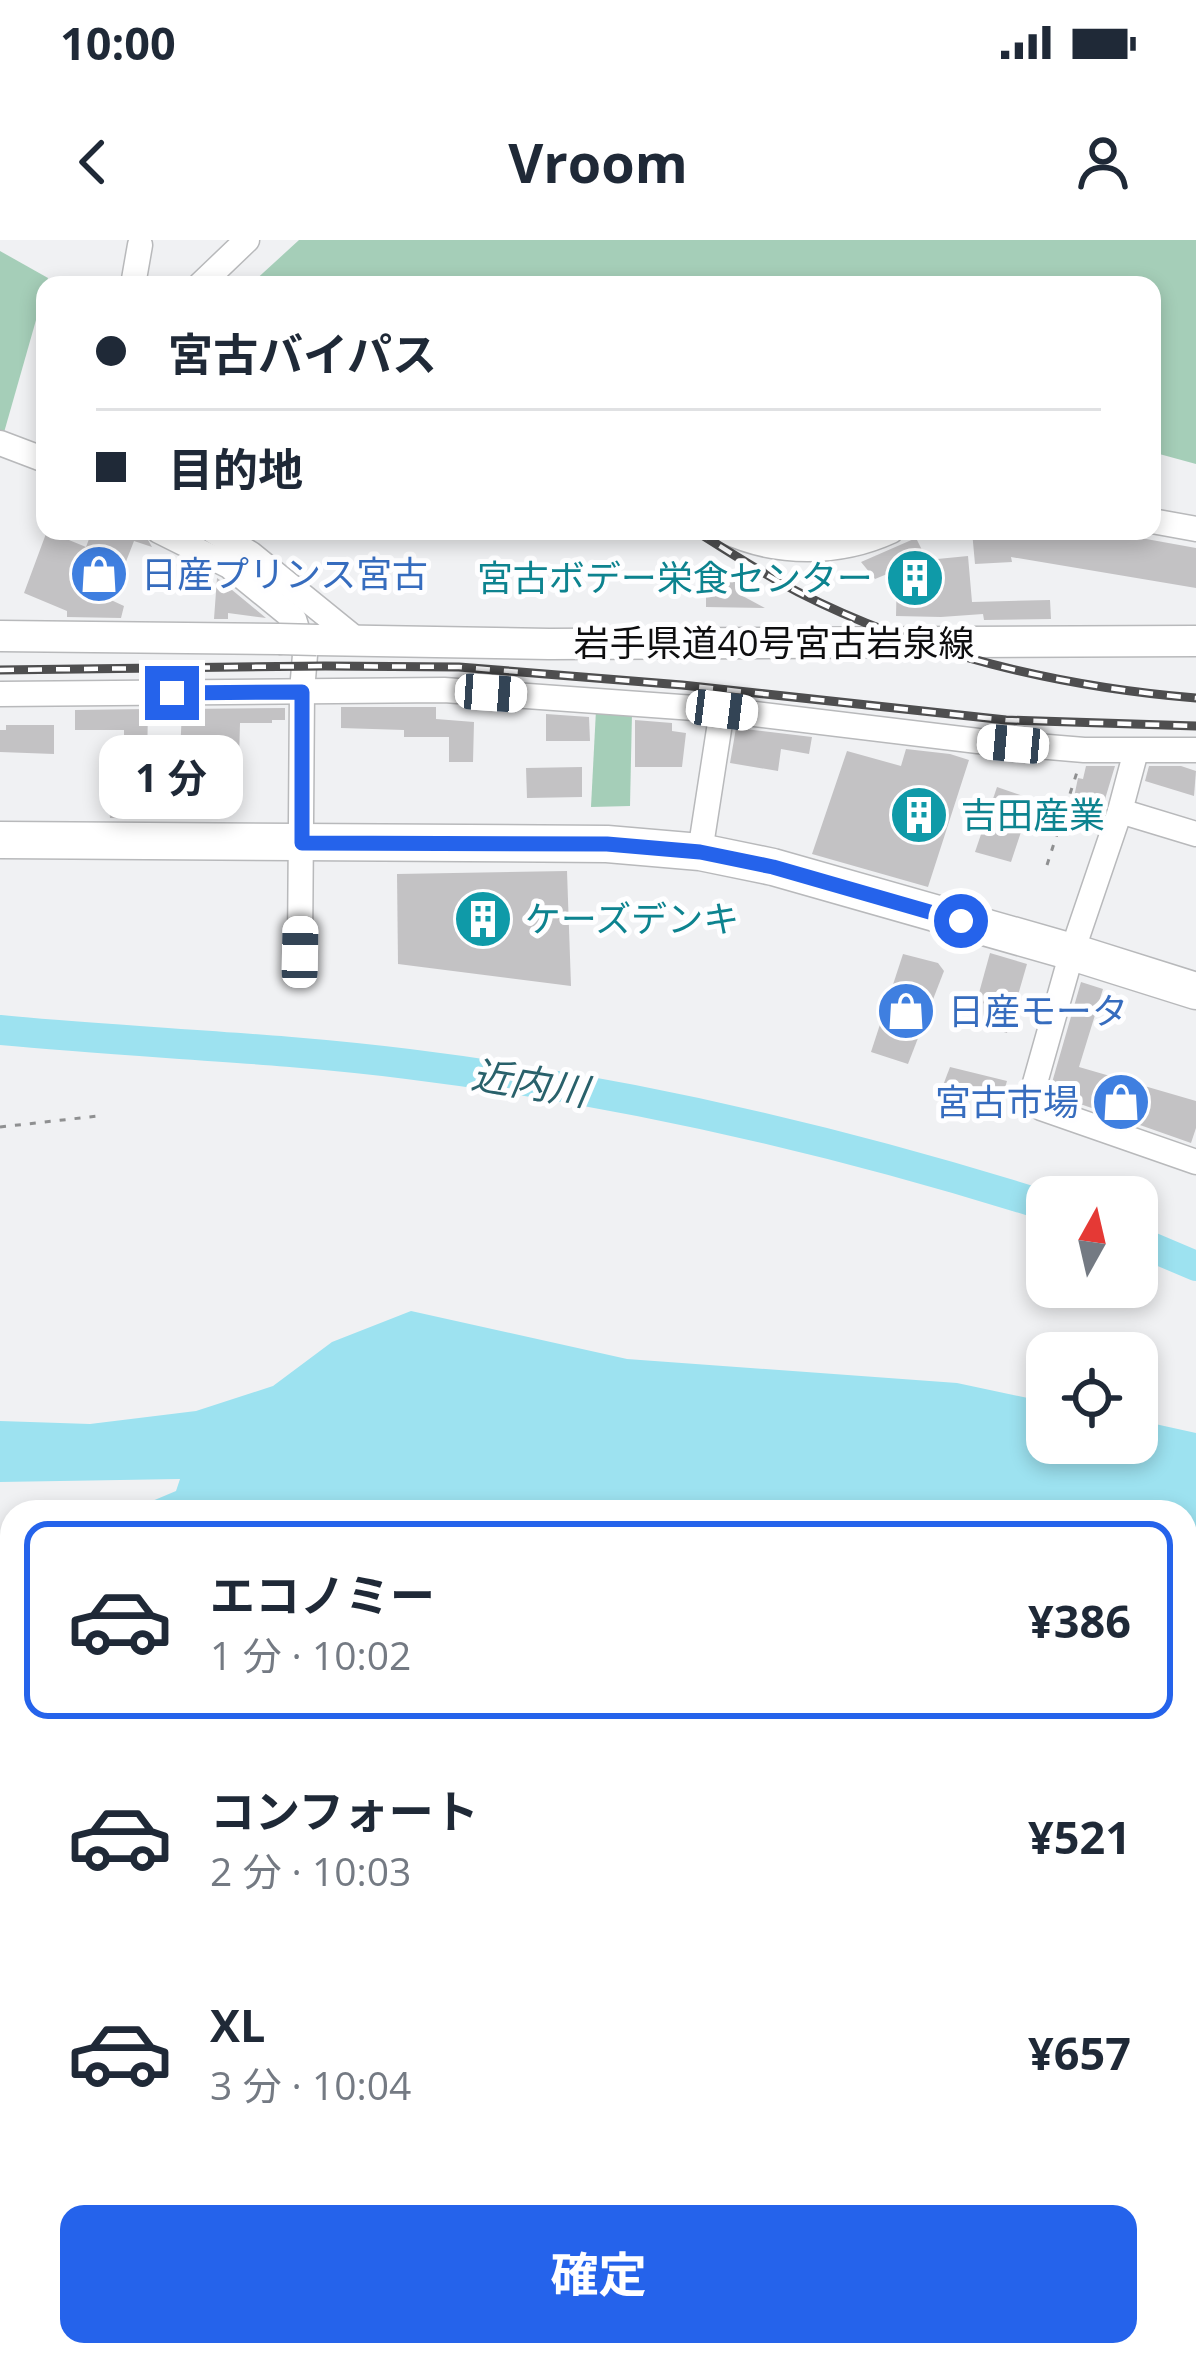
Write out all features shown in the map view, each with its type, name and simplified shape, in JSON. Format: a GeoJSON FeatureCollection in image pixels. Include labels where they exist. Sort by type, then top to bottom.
{"type":"FeatureCollection","features":[{"type":"Feature","properties":{"kind":"highway"},"geometry":{"type":"LineString","coordinates":[[0,840],[607,844],[700,852],[773,867],[1196,991]]}},
{"type":"Feature","properties":{"kind":"main road","name":"岩手県道40号宮古岩泉線"},"geometry":{"type":"LineString","coordinates":[[0,636],[549,644],[1196,640]]}},
{"type":"Feature","properties":{"kind":"street"},"geometry":{"type":"LineString","coordinates":[[209,276],[247,240]]}},
{"type":"Feature","properties":{"kind":"street"},"geometry":{"type":"LineString","coordinates":[[135,276],[140,245]]}},
{"type":"Feature","properties":{"kind":"street"},"geometry":{"type":"LineString","coordinates":[[0,443],[36,457]]}},
{"type":"Feature","properties":{"kind":"street"},"geometry":{"type":"LineString","coordinates":[[1161,522],[1196,529]]}},
{"type":"Feature","properties":{"kind":"street"},"geometry":{"type":"LineString","coordinates":[[177,540],[229,566],[294,619],[305,655],[300,952]]}},
{"type":"Feature","properties":{"kind":"street"},"geometry":{"type":"LineString","coordinates":[[228,540],[357,640]]}},
{"type":"Feature","properties":{"kind":"street"},"geometry":{"type":"LineString","coordinates":[[745,540],[834,548],[866,540]]}},
{"type":"Feature","properties":{"kind":"street"},"geometry":{"type":"LineString","coordinates":[[0,694],[444,690],[722,710],[1084,750],[1196,750]]}},
{"type":"Feature","properties":{"kind":"street"},"geometry":{"type":"LineString","coordinates":[[700,852],[722,710]]}},
{"type":"Feature","properties":{"kind":"street"},"geometry":{"type":"LineString","coordinates":[[1136,751],[1031,1097],[1041,1108],[1196,1162]]}},
{"type":"Feature","properties":{"kind":"street"},"geometry":{"type":"LineString","coordinates":[[1120,811],[1196,834]]}},
{"type":"Feature","properties":{"kind":"path"},"geometry":{"type":"LineString","coordinates":[[1047,865],[1084,750]]}},
{"type":"Feature","properties":{"kind":"path"},"geometry":{"type":"LineString","coordinates":[[0,1127],[98,1115]]}},
{"type":"Feature","properties":{"kind":"green space"},"geometry":{"type":"Polygon","coordinates":[[[299,240],[1196,240],[1196,464],[1161,454],[1161,276],[260,276],[299,240]]]}},
{"type":"Feature","properties":{"kind":"green space"},"geometry":{"type":"Polygon","coordinates":[[[0,251],[44,276],[36,276],[36,320],[0,436],[0,251]]]}},
{"type":"Feature","properties":{"kind":"green space"},"geometry":{"type":"Polygon","coordinates":[[[596,710],[632,713],[630,806],[591,807],[596,710]]]}},
{"type":"Feature","properties":{"kind":"water"},"geometry":{"type":"Polygon","coordinates":[[[411,1311],[627,1359],[957,1383],[1026,1398],[1026,1464],[1158,1464],[1158,1425],[1196,1433],[1196,1500],[155,1500],[176,1491],[180,1479],[0,1482],[0,1421],[90,1424],[196,1411],[273,1386],[332,1342],[411,1311]]]}},
{"type":"Feature","properties":{"kind":"building"},"geometry":{"type":"Polygon","coordinates":[[[44,540],[69,540],[86,547],[89,540],[148,540],[152,547],[134,541],[111,600],[124,606],[121,618],[67,617],[67,611],[24,593],[44,540]]]}},
{"type":"Feature","properties":{"kind":"building"},"geometry":{"type":"Polygon","coordinates":[[[917,540],[927,560],[968,556],[972,602],[1050,600],[1051,619],[984,620],[983,614],[896,616],[897,570],[875,579],[861,562],[917,540]]]}},
{"type":"Feature","properties":{"kind":"building"},"geometry":{"type":"Polygon","coordinates":[[[973,540],[1152,540],[1196,548],[1196,588],[1011,557],[1012,562],[975,564],[973,540]]]}},
{"type":"Feature","properties":{"kind":"building"},"geometry":{"type":"Polygon","coordinates":[[[714,570],[733,574],[733,580],[739,579],[739,594],[765,608],[706,607],[714,570]]]}},
{"type":"Feature","properties":{"kind":"building"},"geometry":{"type":"Polygon","coordinates":[[[217,578],[266,618],[228,613],[228,619],[214,619],[217,578]]]}},
{"type":"Feature","properties":{"kind":"building"},"geometry":{"type":"Polygon","coordinates":[[[341,707],[436,707],[436,719],[474,722],[473,762],[449,762],[449,737],[404,737],[404,730],[341,728],[341,707]]]}},
{"type":"Feature","properties":{"kind":"building"},"geometry":{"type":"Polygon","coordinates":[[[285,708],[285,720],[240,723],[239,760],[180,755],[182,709],[285,708]]]}},
{"type":"Feature","properties":{"kind":"building"},"geometry":{"type":"Polygon","coordinates":[[[148,709],[147,763],[177,763],[176,819],[110,818],[105,764],[124,764],[124,730],[75,730],[75,710],[148,709]]]}},
{"type":"Feature","properties":{"kind":"building"},"geometry":{"type":"Polygon","coordinates":[[[546,714],[589,717],[590,741],[546,741],[546,714]]]}},
{"type":"Feature","properties":{"kind":"building"},"geometry":{"type":"Polygon","coordinates":[[[635,720],[672,723],[672,731],[686,733],[682,767],[635,767],[635,720]]]}},
{"type":"Feature","properties":{"kind":"building"},"geometry":{"type":"Polygon","coordinates":[[[6,725],[54,725],[54,754],[0,752],[0,730],[6,730],[6,725]]]}},
{"type":"Feature","properties":{"kind":"building"},"geometry":{"type":"Polygon","coordinates":[[[736,728],[812,737],[809,754],[781,749],[778,771],[730,763],[736,728]]]}},
{"type":"Feature","properties":{"kind":"building"},"geometry":{"type":"Polygon","coordinates":[[[906,749],[969,760],[928,887],[812,854],[847,751],[901,766],[906,749]]]}},
{"type":"Feature","properties":{"kind":"building"},"geometry":{"type":"Polygon","coordinates":[[[1086,766],[1115,766],[1096,829],[1069,821],[1078,778],[1083,779],[1086,766]]]}},
{"type":"Feature","properties":{"kind":"building"},"geometry":{"type":"Polygon","coordinates":[[[1149,766],[1196,771],[1194,796],[1145,781],[1149,766]]]}},
{"type":"Feature","properties":{"kind":"building"},"geometry":{"type":"Polygon","coordinates":[[[582,767],[582,797],[527,798],[526,768],[582,767]]]}},
{"type":"Feature","properties":{"kind":"building"},"geometry":{"type":"Polygon","coordinates":[[[997,787],[1032,799],[1011,862],[975,852],[997,787]]]}},
{"type":"Feature","properties":{"kind":"building","name":"ケーズデンキ"},"geometry":{"type":"Polygon","coordinates":[[[567,871],[571,986],[398,964],[397,874],[567,871]]]}},
{"type":"Feature","properties":{"kind":"building"},"geometry":{"type":"Polygon","coordinates":[[[990,953],[1027,964],[1007,1033],[971,1022],[990,953]]]}},
{"type":"Feature","properties":{"kind":"building","name":"日産モータ"},"geometry":{"type":"Polygon","coordinates":[[[903,954],[938,963],[944,971],[908,1064],[871,1052],[903,954]]]}},
{"type":"Feature","properties":{"kind":"building","name":"宮古市場"},"geometry":{"type":"Polygon","coordinates":[[[1081,982],[1103,989],[1079,1067],[1196,1101],[1191,1143],[1049,1093],[1081,982]]]}},
{"type":"Feature","properties":{"kind":"building"},"geometry":{"type":"Polygon","coordinates":[[[950,1067],[1007,1081],[999,1108],[942,1088],[950,1067]]]}},
{"type":"Feature","properties":{"kind":"waterway","name":"近内川"},"geometry":{"type":"LineString","coordinates":[[0,1030],[357,1058],[570,1088],[810,1139],[1026,1200]]}},
{"type":"Feature","properties":{"kind":"waterway","name":"近内川"},"geometry":{"type":"LineString","coordinates":[[1158,1250],[1196,1266]]}},
{"type":"Feature","properties":{"kind":"railway"},"geometry":{"type":"LineString","coordinates":[[711,540],[844,614],[942,650],[1094,686],[1196,698]]}},
{"type":"Feature","properties":{"kind":"railway"},"geometry":{"type":"LineString","coordinates":[[0,670],[459,667],[1006,720],[1196,726]]}},
{"type":"Feature","properties":{"kind":"place","name":"日産プリンス宮古"},"geometry":{"type":"Point","coordinates":[99,574]}},
{"type":"Feature","properties":{"kind":"place","name":"宮古ボデー栄食センター"},"geometry":{"type":"Point","coordinates":[915,578]}},
{"type":"Feature","properties":{"kind":"place","name":"吉田産業"},"geometry":{"type":"Point","coordinates":[919,815]}},
{"type":"Feature","properties":{"kind":"place","name":"ケーズデンキ"},"geometry":{"type":"Point","coordinates":[483,919]}},
{"type":"Feature","properties":{"kind":"place","name":"日産モータ"},"geometry":{"type":"Point","coordinates":[906,1011]}},
{"type":"Feature","properties":{"kind":"place","name":"宮古市場"},"geometry":{"type":"Point","coordinates":[1121,1102]}},
{"type":"Feature","properties":{"kind":"route"},"geometry":{"type":"LineString","coordinates":[[172,693],[302,692],[302,843],[607,844],[700,852],[773,867],[961,921]]}}]}
